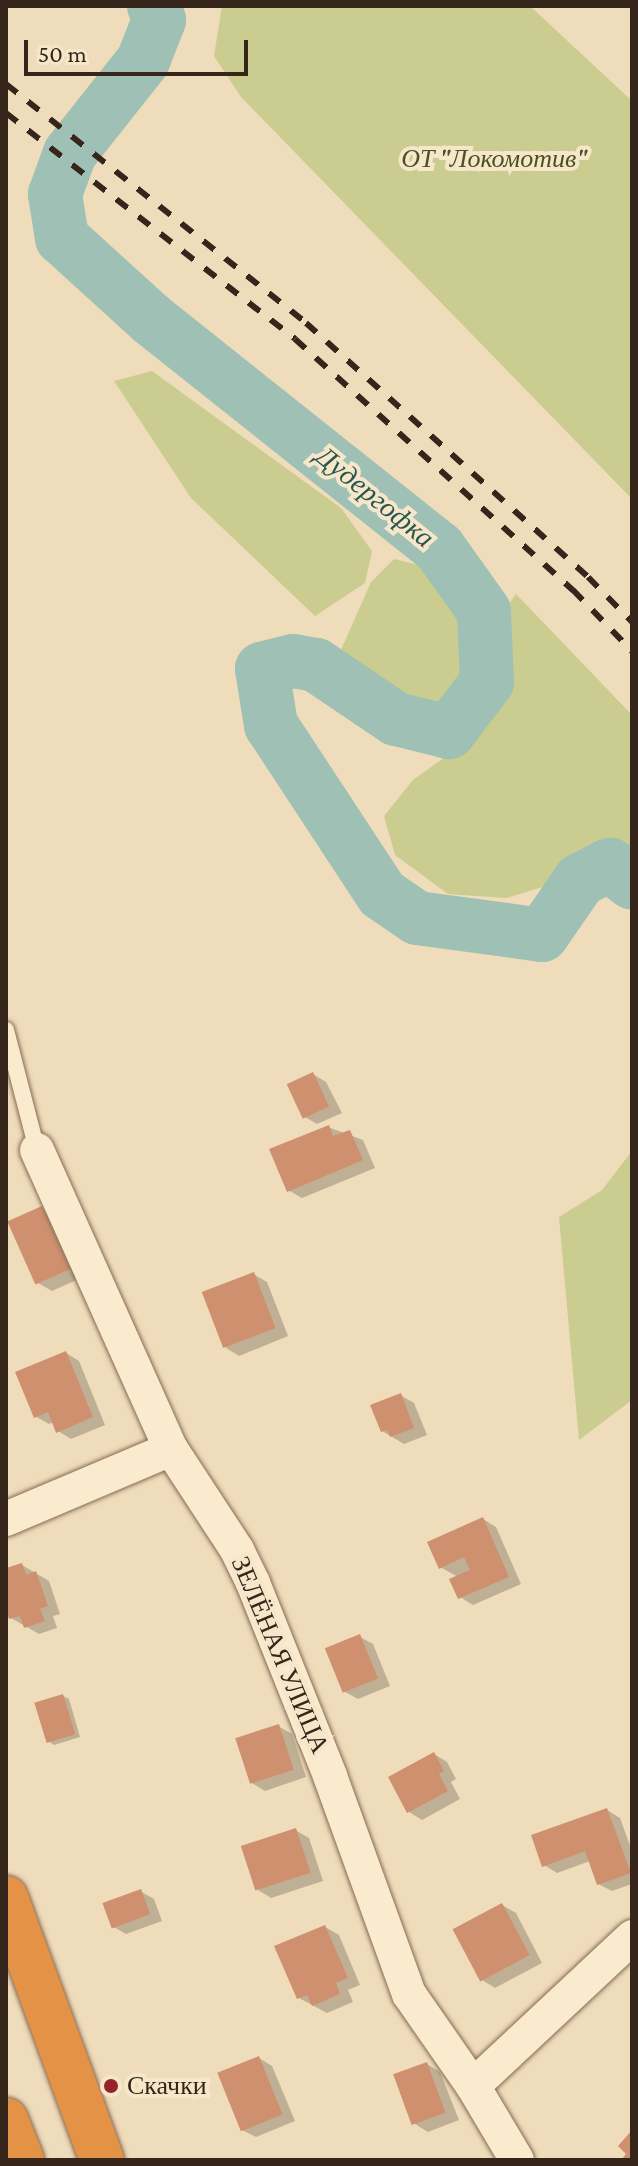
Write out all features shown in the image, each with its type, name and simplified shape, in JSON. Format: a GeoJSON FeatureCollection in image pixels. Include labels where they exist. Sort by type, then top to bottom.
{"type":"FeatureCollection","features":[{"type":"Feature","properties":{"kind":"highway"},"geometry":{"type":"LineString","coordinates":[[6,1898],[102,2160]]}},
{"type":"Feature","properties":{"kind":"highway"},"geometry":{"type":"LineString","coordinates":[[6,2120],[22,2160]]}},
{"type":"Feature","properties":{"kind":"street","name":"ЗЕЛЁНАЯ УЛИЦА"},"geometry":{"type":"LineString","coordinates":[[37,1150],[171,1449],[237,1550],[253,1583],[330,1776],[409,1994],[473,2086],[517,2160]]}},
{"type":"Feature","properties":{"kind":"street"},"geometry":{"type":"LineString","coordinates":[[6,1519],[171,1449]]}},
{"type":"Feature","properties":{"kind":"street"},"geometry":{"type":"LineString","coordinates":[[473,2086],[632,1937]]}},
{"type":"Feature","properties":{"kind":"lane"},"geometry":{"type":"LineString","coordinates":[[6,1030],[37,1150]]}},
{"type":"Feature","properties":{"kind":"green space","name":"ОТ \"Локомотив\""},"geometry":{"type":"Polygon","coordinates":[[[222,6],[530,6],[632,101],[632,499],[241,97],[214,56],[222,6]]]}},
{"type":"Feature","properties":{"kind":"green space"},"geometry":{"type":"Polygon","coordinates":[[[152,371],[341,508],[372,551],[365,583],[315,616],[191,498],[114,381],[152,371]]]}},
{"type":"Feature","properties":{"kind":"green space"},"geometry":{"type":"Polygon","coordinates":[[[394,559],[439,570],[460,598],[472,643],[466,687],[446,710],[409,707],[337,659],[371,582],[394,559]]]}},
{"type":"Feature","properties":{"kind":"green space"},"geometry":{"type":"Polygon","coordinates":[[[516,594],[632,715],[632,847],[592,861],[546,886],[506,898],[448,894],[395,855],[384,816],[413,780],[452,752],[491,711],[500,676],[501,615],[516,594]]]}},
{"type":"Feature","properties":{"kind":"green space"},"geometry":{"type":"Polygon","coordinates":[[[632,1151],[632,1400],[579,1440],[559,1217],[602,1190],[632,1151]]]}},
{"type":"Feature","properties":{"kind":"building"},"geometry":{"type":"Polygon","coordinates":[[[313,1072],[329,1106],[303,1119],[287,1084],[313,1072]]]}},
{"type":"Feature","properties":{"kind":"building"},"geometry":{"type":"Polygon","coordinates":[[[329,1125],[333,1136],[350,1130],[363,1160],[287,1192],[269,1149],[329,1125]]]}},
{"type":"Feature","properties":{"kind":"building"},"geometry":{"type":"Polygon","coordinates":[[[42,1206],[70,1269],[35,1284],[7,1221],[42,1206]]]}},
{"type":"Feature","properties":{"kind":"building"},"geometry":{"type":"Polygon","coordinates":[[[254,1272],[276,1328],[223,1348],[202,1292],[254,1272]]]}},
{"type":"Feature","properties":{"kind":"building"},"geometry":{"type":"Polygon","coordinates":[[[66,1351],[93,1417],[56,1433],[48,1412],[34,1418],[15,1372],[66,1351]]]}},
{"type":"Feature","properties":{"kind":"building"},"geometry":{"type":"Polygon","coordinates":[[[401,1393],[414,1428],[390,1437],[387,1430],[381,1432],[370,1405],[401,1393]]]}},
{"type":"Feature","properties":{"kind":"building"},"geometry":{"type":"Polygon","coordinates":[[[483,1517],[509,1577],[458,1599],[449,1579],[470,1570],[464,1557],[439,1569],[427,1542],[483,1517]]]}},
{"type":"Feature","properties":{"kind":"building"},"geometry":{"type":"Polygon","coordinates":[[[22,1563],[26,1575],[36,1571],[48,1606],[40,1609],[45,1621],[24,1628],[20,1616],[9,1619],[6,1610],[6,1568],[22,1563]]]}},
{"type":"Feature","properties":{"kind":"building"},"geometry":{"type":"Polygon","coordinates":[[[360,1634],[378,1679],[343,1693],[325,1648],[360,1634]]]}},
{"type":"Feature","properties":{"kind":"building"},"geometry":{"type":"Polygon","coordinates":[[[63,1694],[75,1734],[47,1743],[34,1703],[63,1694]]]}},
{"type":"Feature","properties":{"kind":"building"},"geometry":{"type":"Polygon","coordinates":[[[279,1724],[294,1770],[250,1784],[235,1738],[279,1724]]]}},
{"type":"Feature","properties":{"kind":"building"},"geometry":{"type":"Polygon","coordinates":[[[434,1752],[444,1771],[439,1774],[448,1791],[407,1813],[388,1777],[434,1752]]]}},
{"type":"Feature","properties":{"kind":"building"},"geometry":{"type":"Polygon","coordinates":[[[607,1808],[631,1873],[597,1885],[585,1851],[542,1867],[531,1835],[607,1808]]]}},
{"type":"Feature","properties":{"kind":"building"},"geometry":{"type":"Polygon","coordinates":[[[296,1828],[311,1873],[255,1891],[241,1846],[296,1828]]]}},
{"type":"Feature","properties":{"kind":"building"},"geometry":{"type":"Polygon","coordinates":[[[141,1889],[150,1914],[112,1928],[102,1903],[141,1889]]]}},
{"type":"Feature","properties":{"kind":"building"},"geometry":{"type":"Polygon","coordinates":[[[502,1903],[530,1955],[480,1981],[453,1929],[502,1903]]]}},
{"type":"Feature","properties":{"kind":"building"},"geometry":{"type":"Polygon","coordinates":[[[325,1925],[348,1978],[336,1983],[340,1994],[312,2006],[307,1995],[297,1999],[274,1946],[325,1925]]]}},
{"type":"Feature","properties":{"kind":"building"},"geometry":{"type":"Polygon","coordinates":[[[259,2056],[283,2114],[241,2131],[217,2073],[259,2056]]]}},
{"type":"Feature","properties":{"kind":"building"},"geometry":{"type":"Polygon","coordinates":[[[427,2062],[445,2113],[412,2125],[393,2074],[427,2062]]]}},
{"type":"Feature","properties":{"kind":"building"},"geometry":{"type":"Polygon","coordinates":[[[632,2130],[632,2160],[621,2160],[626,2154],[618,2146],[632,2130]]]}},
{"type":"Feature","properties":{"kind":"waterway","name":"Дудергофка"},"geometry":{"type":"LineString","coordinates":[[154,6],[159,20],[143,61],[70,153],[55,194],[62,238],[151,319],[439,548],[484,611],[487,682],[449,732],[396,719],[316,665],[293,661],[262,669],[271,725],[382,894],[417,918],[542,935],[580,880],[610,865],[632,883]]}},
{"type":"Feature","properties":{"kind":"railway"},"geometry":{"type":"LineString","coordinates":[[6,84],[306,323],[588,577],[632,622]]}},
{"type":"Feature","properties":{"kind":"railway"},"geometry":{"type":"LineString","coordinates":[[6,113],[295,339],[573,590],[632,651]]}},
{"type":"Feature","properties":{"kind":"place","name":"Скачки"},"geometry":{"type":"Point","coordinates":[111,2086]}}]}
